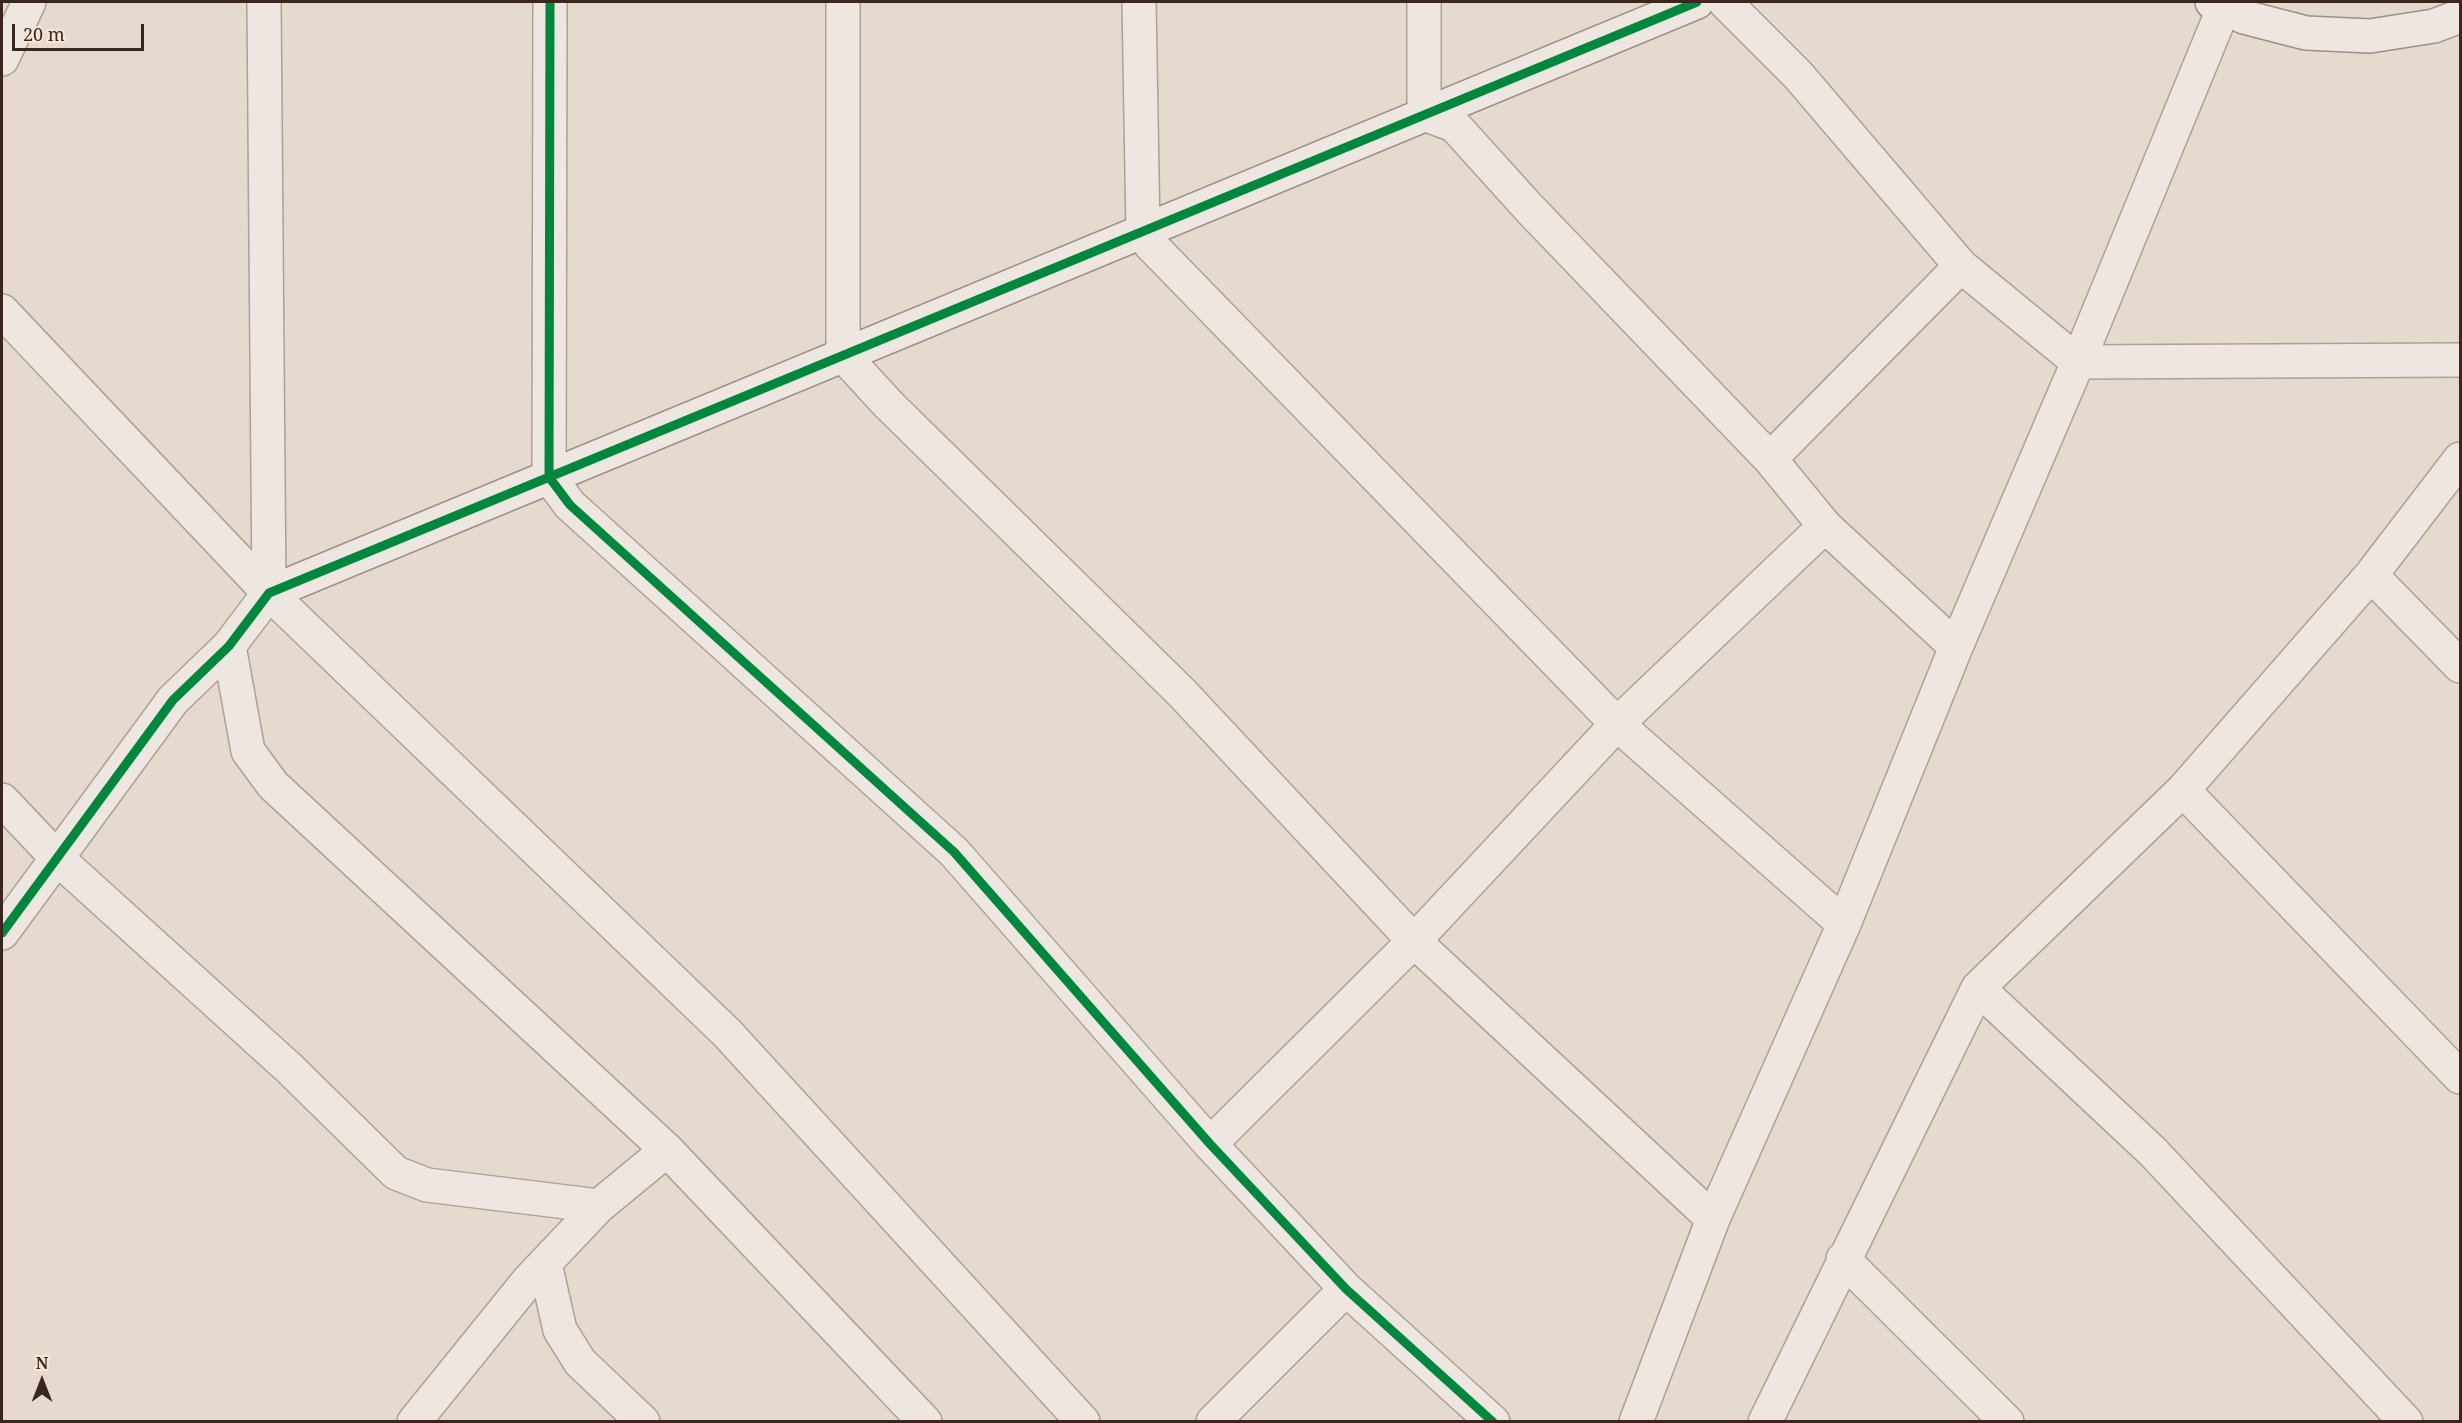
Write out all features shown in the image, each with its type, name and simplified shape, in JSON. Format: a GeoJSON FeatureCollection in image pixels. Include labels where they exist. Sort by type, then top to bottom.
{"type":"FeatureCollection","features":[{"type":"Feature","properties":{"kind":"street"},"geometry":{"type":"LineString","coordinates":[[2,59],[29,2]]}},
{"type":"Feature","properties":{"kind":"street"},"geometry":{"type":"LineString","coordinates":[[264,2],[269,593]]}},
{"type":"Feature","properties":{"kind":"street"},"geometry":{"type":"LineString","coordinates":[[550,2],[549,477],[570,506],[954,852],[1210,1144],[1346,1289],[1494,1422]]}},
{"type":"Feature","properties":{"kind":"street"},"geometry":{"type":"LineString","coordinates":[[843,2],[843,355],[896,412],[1182,693],[1414,941],[1713,1219]]}},
{"type":"Feature","properties":{"kind":"street"},"geometry":{"type":"LineString","coordinates":[[1139,2],[1143,231],[1150,244],[1617,724],[1844,924]]}},
{"type":"Feature","properties":{"kind":"street"},"geometry":{"type":"LineString","coordinates":[[1424,2],[1424,114]]}},
{"type":"Feature","properties":{"kind":"street"},"geometry":{"type":"LineString","coordinates":[[2,933],[173,700],[229,646],[269,593],[1697,2]]}},
{"type":"Feature","properties":{"kind":"street"},"geometry":{"type":"LineString","coordinates":[[1725,2],[1798,75],[1961,266],[2078,362],[2460,360]]}},
{"type":"Feature","properties":{"kind":"street"},"geometry":{"type":"LineString","coordinates":[[1636,1422],[1713,1219],[1844,924],[1956,646],[2078,362],[2218,4],[2244,17],[2306,33],[2370,36],[2434,26],[2460,16]]}},
{"type":"Feature","properties":{"kind":"street"},"geometry":{"type":"LineString","coordinates":[[1424,114],[1454,124],[1529,208],[1770,459],[1825,526],[1956,646]]}},
{"type":"Feature","properties":{"kind":"street"},"geometry":{"type":"LineString","coordinates":[[1770,459],[1961,266]]}},
{"type":"Feature","properties":{"kind":"street"},"geometry":{"type":"LineString","coordinates":[[2,311],[269,593],[727,1033],[1083,1422]]}},
{"type":"Feature","properties":{"kind":"street"},"geometry":{"type":"LineString","coordinates":[[1765,1422],[1978,988],[2183,790],[2371,575],[2460,459]]}},
{"type":"Feature","properties":{"kind":"street"},"geometry":{"type":"LineString","coordinates":[[1210,1144],[1414,941],[1617,724],[1825,526]]}},
{"type":"Feature","properties":{"kind":"street"},"geometry":{"type":"LineString","coordinates":[[2371,575],[2460,666]]}},
{"type":"Feature","properties":{"kind":"street"},"geometry":{"type":"LineString","coordinates":[[229,646],[248,750],[273,785],[667,1150],[924,1422]]}},
{"type":"Feature","properties":{"kind":"street"},"geometry":{"type":"LineString","coordinates":[[2183,790],[2460,1077]]}},
{"type":"Feature","properties":{"kind":"street"},"geometry":{"type":"LineString","coordinates":[[2,800],[57,858],[289,1068],[396,1173],[427,1185],[598,1206]]}},
{"type":"Feature","properties":{"kind":"street"},"geometry":{"type":"LineString","coordinates":[[1978,988],[2153,1152],[2406,1422]]}},
{"type":"Feature","properties":{"kind":"street"},"geometry":{"type":"LineString","coordinates":[[414,1422],[544,1264],[598,1206],[667,1150]]}},
{"type":"Feature","properties":{"kind":"street"},"geometry":{"type":"LineString","coordinates":[[1843,1259],[2007,1422]]}},
{"type":"Feature","properties":{"kind":"street"},"geometry":{"type":"LineString","coordinates":[[544,1264],[560,1330],[580,1362],[643,1422]]}},
{"type":"Feature","properties":{"kind":"street"},"geometry":{"type":"LineString","coordinates":[[1213,1422],[1346,1289]]}},
{"type":"Feature","properties":{"kind":"cycle path"},"geometry":{"type":"LineString","coordinates":[[550,2],[549,477],[570,505],[954,852],[1210,1144],[1346,1289],[1493,1422]]}},
{"type":"Feature","properties":{"kind":"cycle path"},"geometry":{"type":"LineString","coordinates":[[2,933],[173,700],[229,646],[269,593],[1697,2]]}}]}
